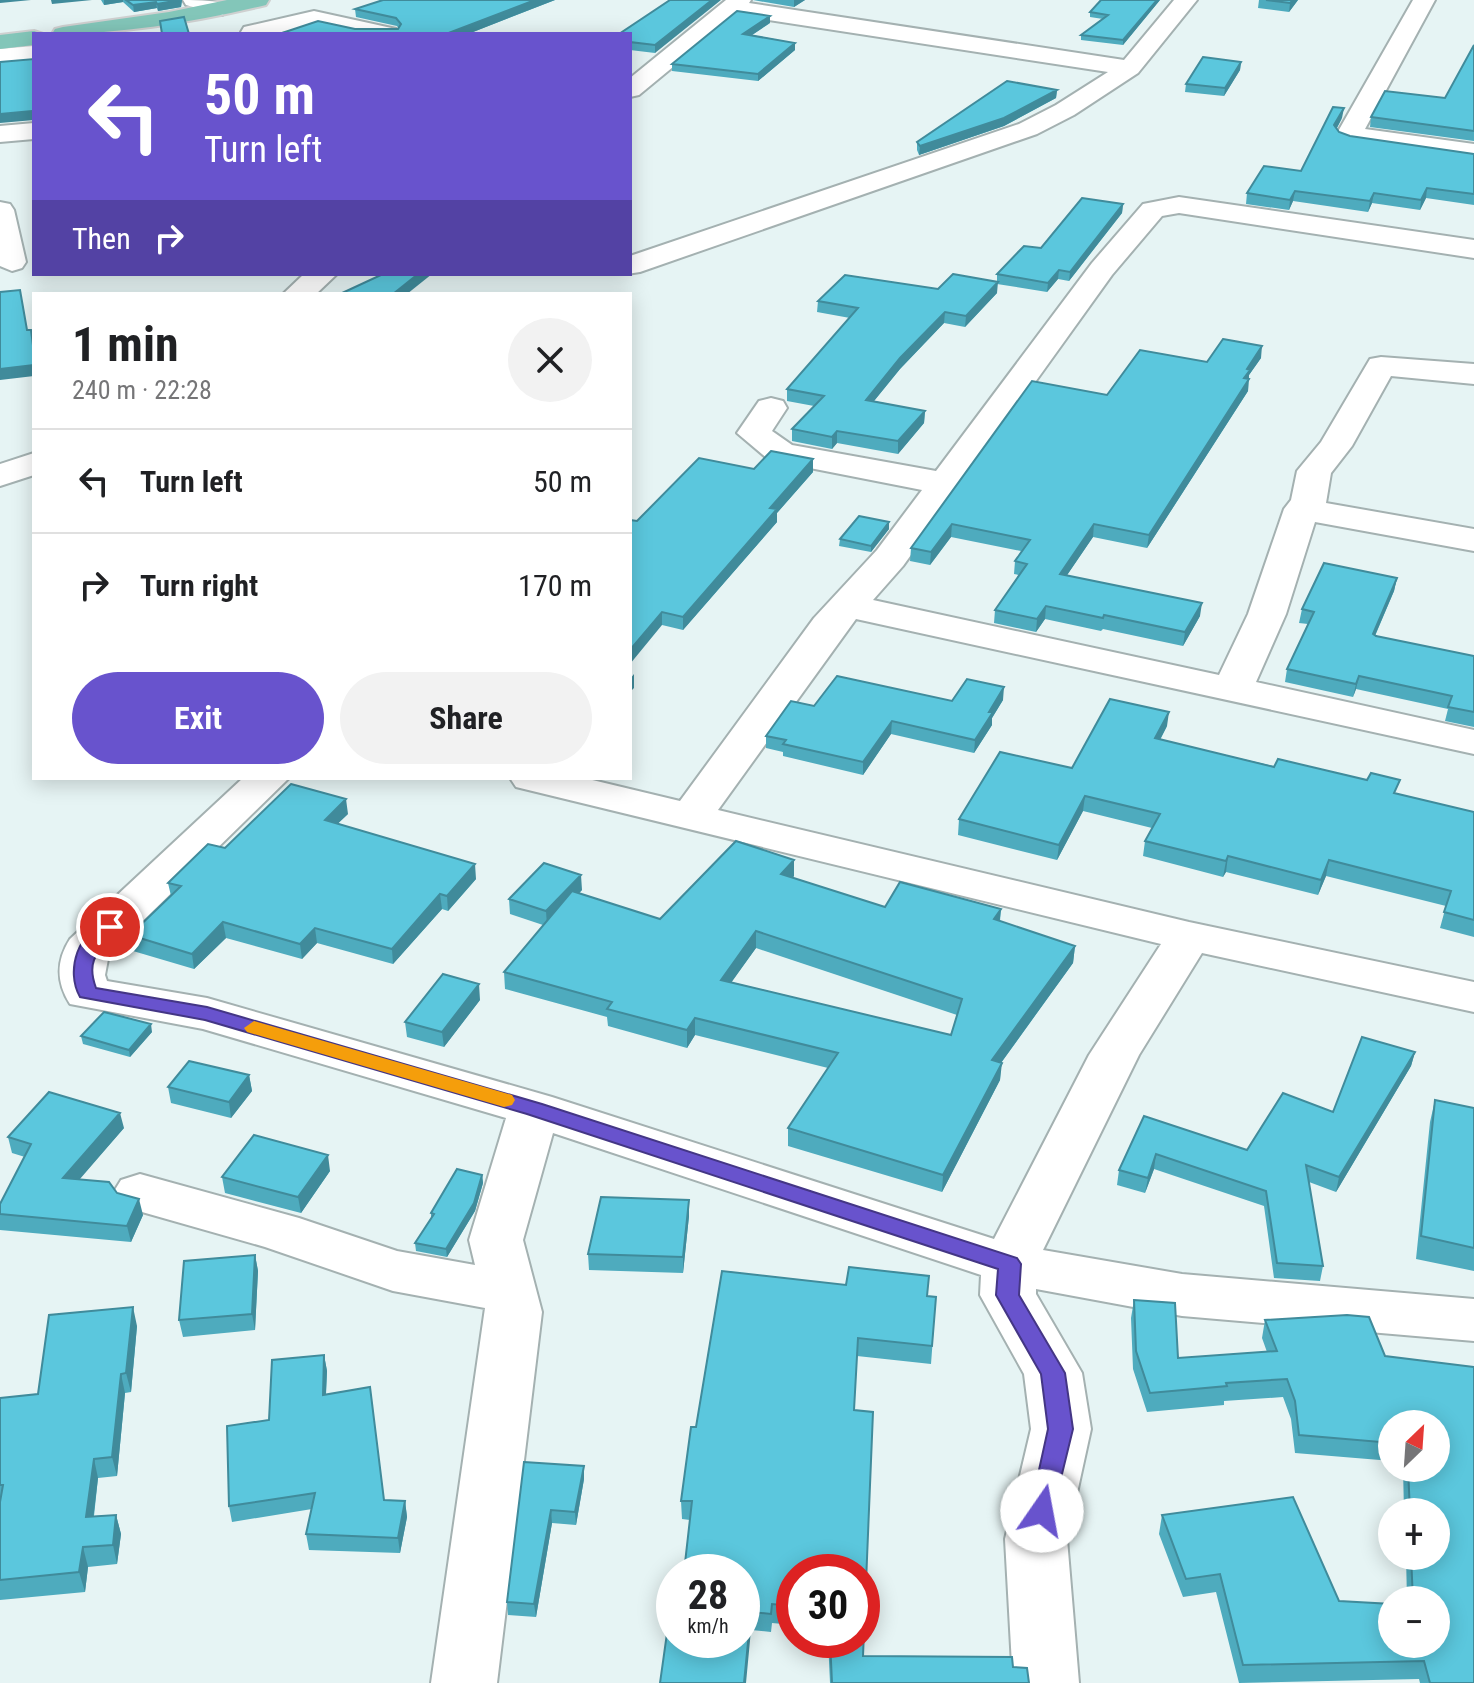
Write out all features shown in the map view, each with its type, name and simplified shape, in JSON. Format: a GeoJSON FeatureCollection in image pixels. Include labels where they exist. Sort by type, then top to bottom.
{"type":"FeatureCollection","features":[{"type":"Feature","properties":{"kind":"main road"},"geometry":{"type":"LineString","coordinates":[[75,32],[258,0]]}},
{"type":"Feature","properties":{"kind":"main road"},"geometry":{"type":"LineString","coordinates":[[0,42],[32,38]]}},
{"type":"Feature","properties":{"kind":"street"},"geometry":{"type":"LineString","coordinates":[[194,0],[222,8]]}},
{"type":"Feature","properties":{"kind":"street"},"geometry":{"type":"LineString","coordinates":[[632,265],[1028,129],[1065,110],[1130,68],[1186,0]]}},
{"type":"Feature","properties":{"kind":"street"},"geometry":{"type":"LineString","coordinates":[[1424,0],[1349,135],[1474,152]]}},
{"type":"Feature","properties":{"kind":"street"},"geometry":{"type":"LineString","coordinates":[[632,86],[734,3],[1130,68]]}},
{"type":"Feature","properties":{"kind":"street"},"geometry":{"type":"LineString","coordinates":[[247,32],[347,5]]}},
{"type":"Feature","properties":{"kind":"street"},"geometry":{"type":"LineString","coordinates":[[248,32],[314,18],[379,32]]}},
{"type":"Feature","properties":{"kind":"street"},"geometry":{"type":"LineString","coordinates":[[0,56],[32,53]]}},
{"type":"Feature","properties":{"kind":"street"},"geometry":{"type":"LineString","coordinates":[[0,134],[32,131]]}},
{"type":"Feature","properties":{"kind":"street"},"geometry":{"type":"LineString","coordinates":[[692,815],[828,626],[850,606],[890,558],[1102,269],[1153,210],[1179,205],[1474,249]]}},
{"type":"Feature","properties":{"kind":"street"},"geometry":{"type":"LineString","coordinates":[[0,210],[12,262]]}},
{"type":"Feature","properties":{"kind":"street"},"geometry":{"type":"LineString","coordinates":[[300,292],[320,276]]}},
{"type":"Feature","properties":{"kind":"street"},"geometry":{"type":"LineString","coordinates":[[1233,688],[1267,614],[1302,509],[1308,503],[1314,471],[1335,446],[1381,366],[1474,374]]}},
{"type":"Feature","properties":{"kind":"street"},"geometry":{"type":"LineString","coordinates":[[771,408],[754,433],[781,453],[943,483]]}},
{"type":"Feature","properties":{"kind":"street"},"geometry":{"type":"LineString","coordinates":[[0,476],[32,464]]}},
{"type":"Feature","properties":{"kind":"street"},"geometry":{"type":"LineString","coordinates":[[1302,509],[1474,540]]}},
{"type":"Feature","properties":{"kind":"street"},"geometry":{"type":"LineString","coordinates":[[850,606],[1474,742]]}},
{"type":"Feature","properties":{"kind":"street"},"geometry":{"type":"LineString","coordinates":[[266,780],[87,949],[81,975],[87,993],[207,1014],[534,1109],[1009,1264],[1182,1295],[1474,1320]]}},
{"type":"Feature","properties":{"kind":"street"},"geometry":{"type":"LineString","coordinates":[[540,780],[1189,936],[1474,997]]}},
{"type":"Feature","properties":{"kind":"street"},"geometry":{"type":"LineString","coordinates":[[1046,1683],[1036,1539],[1061,1429],[1053,1373],[1008,1295],[1009,1264],[1114,1055],[1189,936]]}},
{"type":"Feature","properties":{"kind":"street"},"geometry":{"type":"LineString","coordinates":[[464,1683],[514,1312],[496,1240],[534,1109]]}},
{"type":"Feature","properties":{"kind":"street"},"geometry":{"type":"LineString","coordinates":[[140,1193],[280,1232],[393,1271],[507,1291]]}},
{"type":"Feature","properties":{"kind":"building"},"geometry":{"type":"Polygon","coordinates":[[[126,0],[180,0],[133,5],[126,0]]]}},
{"type":"Feature","properties":{"kind":"building"},"geometry":{"type":"Polygon","coordinates":[[[383,0],[535,0],[451,32],[285,32],[318,21],[355,29],[398,29],[401,24],[396,18],[355,9],[383,0]]]}},
{"type":"Feature","properties":{"kind":"building"},"geometry":{"type":"Polygon","coordinates":[[[670,0],[712,0],[655,45],[632,42],[632,32],[622,32],[670,0]]]}},
{"type":"Feature","properties":{"kind":"building"},"geometry":{"type":"Polygon","coordinates":[[[1101,0],[1157,0],[1123,40],[1081,35],[1108,15],[1090,12],[1101,0]]]}},
{"type":"Feature","properties":{"kind":"building"},"geometry":{"type":"Polygon","coordinates":[[[1266,0],[1293,0],[1290,3],[1266,0]]]}},
{"type":"Feature","properties":{"kind":"building"},"geometry":{"type":"Polygon","coordinates":[[[737,11],[770,16],[743,34],[795,43],[758,74],[672,64],[737,11]]]}},
{"type":"Feature","properties":{"kind":"building"},"geometry":{"type":"Polygon","coordinates":[[[184,17],[188,32],[162,32],[160,21],[184,17]]]}},
{"type":"Feature","properties":{"kind":"building"},"geometry":{"type":"Polygon","coordinates":[[[1474,45],[1474,131],[1371,117],[1385,91],[1445,98],[1474,45]]]}},
{"type":"Feature","properties":{"kind":"building"},"geometry":{"type":"Polygon","coordinates":[[[1203,57],[1241,62],[1225,88],[1186,84],[1203,57]]]}},
{"type":"Feature","properties":{"kind":"building"},"geometry":{"type":"Polygon","coordinates":[[[32,59],[32,111],[0,114],[0,62],[32,59]]]}},
{"type":"Feature","properties":{"kind":"building"},"geometry":{"type":"Polygon","coordinates":[[[1007,81],[1057,90],[1004,118],[920,146],[917,142],[1007,81]]]}},
{"type":"Feature","properties":{"kind":"building"},"geometry":{"type":"Polygon","coordinates":[[[1333,107],[1344,108],[1334,125],[1339,132],[1350,136],[1474,154],[1474,194],[1427,188],[1421,200],[1374,193],[1370,201],[1295,191],[1290,200],[1247,193],[1264,166],[1301,171],[1333,107]]]}},
{"type":"Feature","properties":{"kind":"building"},"geometry":{"type":"Polygon","coordinates":[[[1082,198],[1123,204],[1070,272],[1059,270],[1048,283],[997,274],[1024,246],[1041,248],[1082,198]]]}},
{"type":"Feature","properties":{"kind":"building"},"geometry":{"type":"Polygon","coordinates":[[[953,274],[998,282],[966,316],[945,312],[900,358],[866,400],[925,411],[898,441],[837,431],[832,437],[792,429],[824,396],[787,389],[858,308],[818,301],[845,275],[938,289],[953,274]]]}},
{"type":"Feature","properties":{"kind":"building"},"geometry":{"type":"Polygon","coordinates":[[[379,276],[416,276],[396,292],[344,292],[379,276]]]}},
{"type":"Feature","properties":{"kind":"building"},"geometry":{"type":"Polygon","coordinates":[[[20,290],[27,330],[31,330],[32,365],[0,369],[0,292],[20,290]]]}},
{"type":"Feature","properties":{"kind":"building"},"geometry":{"type":"Polygon","coordinates":[[[1223,339],[1262,346],[1247,369],[1250,370],[1244,378],[1249,379],[1149,535],[1094,524],[1060,574],[1202,603],[1185,632],[1046,606],[1037,619],[995,610],[1027,564],[1015,561],[1030,540],[952,524],[931,552],[911,548],[1032,381],[1107,395],[1140,350],[1207,362],[1223,339]]]}},
{"type":"Feature","properties":{"kind":"building"},"geometry":{"type":"Polygon","coordinates":[[[771,451],[813,459],[770,508],[777,509],[683,617],[662,612],[632,648],[632,520],[637,521],[699,458],[754,469],[771,451]]]}},
{"type":"Feature","properties":{"kind":"building"},"geometry":{"type":"Polygon","coordinates":[[[859,516],[889,522],[871,546],[840,539],[859,516]]]}},
{"type":"Feature","properties":{"kind":"building"},"geometry":{"type":"Polygon","coordinates":[[[1324,563],[1397,578],[1373,634],[1474,656],[1474,712],[1448,707],[1452,696],[1359,676],[1356,684],[1287,669],[1314,612],[1302,609],[1324,563]]]}},
{"type":"Feature","properties":{"kind":"building"},"geometry":{"type":"Polygon","coordinates":[[[837,676],[952,701],[967,679],[1004,687],[975,740],[892,721],[863,762],[783,744],[786,740],[766,736],[791,701],[814,706],[837,676]]]}},
{"type":"Feature","properties":{"kind":"building"},"geometry":{"type":"Polygon","coordinates":[[[1110,699],[1169,712],[1155,738],[1274,767],[1278,759],[1367,780],[1371,773],[1400,780],[1394,793],[1474,812],[1474,920],[1444,912],[1451,891],[1329,860],[1321,880],[1228,856],[1226,861],[1145,841],[1160,814],[1085,796],[1059,845],[959,819],[1000,752],[1072,768],[1110,699]]]}},
{"type":"Feature","properties":{"kind":"building"},"geometry":{"type":"Polygon","coordinates":[[[291,784],[346,799],[325,820],[475,864],[447,896],[440,894],[392,949],[315,928],[300,944],[223,922],[192,954],[130,935],[181,886],[168,883],[208,844],[225,848],[291,784]]]}},
{"type":"Feature","properties":{"kind":"building"},"geometry":{"type":"Polygon","coordinates":[[[736,841],[794,860],[781,874],[885,907],[900,882],[1001,909],[994,919],[1075,946],[992,1060],[1002,1063],[943,1175],[788,1128],[838,1053],[695,1018],[687,1030],[607,1009],[612,1002],[504,972],[572,891],[660,919],[736,841]],[[756,931],[721,980],[951,1035],[962,999],[756,931]]]}},
{"type":"Feature","properties":{"kind":"building"},"geometry":{"type":"Polygon","coordinates":[[[544,863],[581,875],[546,911],[509,899],[544,863]]]}},
{"type":"Feature","properties":{"kind":"building"},"geometry":{"type":"Polygon","coordinates":[[[443,974],[479,984],[442,1032],[405,1022],[443,974]]]}},
{"type":"Feature","properties":{"kind":"building"},"geometry":{"type":"Polygon","coordinates":[[[104,1012],[151,1024],[129,1050],[81,1036],[104,1012]]]}},
{"type":"Feature","properties":{"kind":"building"},"geometry":{"type":"Polygon","coordinates":[[[1362,1037],[1415,1052],[1339,1177],[1306,1165],[1323,1266],[1277,1263],[1266,1191],[1156,1154],[1148,1178],[1119,1170],[1144,1116],[1247,1150],[1283,1093],[1333,1112],[1362,1037]]]}},
{"type":"Feature","properties":{"kind":"building"},"geometry":{"type":"Polygon","coordinates":[[[189,1061],[249,1075],[229,1102],[168,1087],[189,1061]]]}},
{"type":"Feature","properties":{"kind":"building"},"geometry":{"type":"Polygon","coordinates":[[[49,1092],[120,1113],[63,1178],[109,1182],[117,1193],[139,1199],[127,1226],[0,1214],[0,1204],[31,1144],[8,1137],[49,1092]]]}},
{"type":"Feature","properties":{"kind":"building"},"geometry":{"type":"Polygon","coordinates":[[[1435,1100],[1474,1108],[1474,1248],[1421,1236],[1435,1100]]]}},
{"type":"Feature","properties":{"kind":"building"},"geometry":{"type":"Polygon","coordinates":[[[254,1135],[328,1155],[298,1197],[222,1177],[254,1135]]]}},
{"type":"Feature","properties":{"kind":"building"},"geometry":{"type":"Polygon","coordinates":[[[457,1169],[482,1175],[474,1203],[446,1249],[415,1243],[434,1214],[431,1213],[457,1169]]]}},
{"type":"Feature","properties":{"kind":"building"},"geometry":{"type":"Polygon","coordinates":[[[601,1197],[689,1200],[683,1257],[588,1254],[601,1197]]]}},
{"type":"Feature","properties":{"kind":"building"},"geometry":{"type":"Polygon","coordinates":[[[255,1255],[252,1314],[179,1320],[184,1261],[255,1255]]]}},
{"type":"Feature","properties":{"kind":"building"},"geometry":{"type":"Polygon","coordinates":[[[849,1267],[929,1276],[927,1296],[936,1297],[932,1346],[858,1338],[854,1410],[873,1412],[867,1554],[776,1554],[776,1604],[772,1604],[771,1614],[760,1613],[760,1554],[686,1554],[692,1501],[681,1501],[691,1427],[696,1427],[722,1271],[846,1285],[849,1267]]]}},
{"type":"Feature","properties":{"kind":"building"},"geometry":{"type":"Polygon","coordinates":[[[1134,1300],[1175,1303],[1178,1358],[1277,1351],[1265,1320],[1347,1315],[1369,1317],[1385,1356],[1474,1367],[1474,1683],[1430,1683],[1424,1661],[1243,1665],[1220,1574],[1186,1579],[1162,1515],[1293,1497],[1339,1601],[1378,1603],[1378,1658],[1450,1658],[1450,1586],[1412,1586],[1412,1570],[1450,1570],[1450,1498],[1409,1498],[1409,1482],[1450,1482],[1450,1410],[1378,1410],[1378,1442],[1299,1435],[1295,1401],[1287,1379],[1150,1393],[1136,1351],[1134,1300]]]}},
{"type":"Feature","properties":{"kind":"building"},"geometry":{"type":"Polygon","coordinates":[[[133,1307],[126,1373],[121,1374],[112,1457],[94,1459],[86,1517],[116,1515],[113,1545],[83,1547],[79,1572],[0,1580],[0,1502],[3,1485],[0,1485],[0,1398],[38,1394],[49,1315],[133,1307]]]}},
{"type":"Feature","properties":{"kind":"building"},"geometry":{"type":"Polygon","coordinates":[[[324,1355],[323,1395],[370,1387],[384,1500],[405,1501],[398,1538],[306,1534],[315,1493],[229,1506],[227,1426],[269,1420],[272,1360],[324,1355]]]}},
{"type":"Feature","properties":{"kind":"building"},"geometry":{"type":"Polygon","coordinates":[[[524,1462],[584,1466],[575,1512],[551,1510],[534,1604],[507,1602],[524,1462]]]}},
{"type":"Feature","properties":{"kind":"building"},"geometry":{"type":"Polygon","coordinates":[[[880,1656],[1012,1657],[1013,1667],[1027,1668],[1029,1683],[832,1683],[831,1658],[880,1656]]]}},
{"type":"Feature","properties":{"kind":"building"},"geometry":{"type":"Polygon","coordinates":[[[664,1658],[746,1658],[744,1683],[660,1683],[664,1658]]]}},
{"type":"Feature","properties":{"kind":"slow traffic"},"geometry":{"type":"LineString","coordinates":[[254,1028],[504,1100]]}},
{"type":"Feature","properties":{"kind":"route"},"geometry":{"type":"LineString","coordinates":[[110,927],[87,949],[81,975],[87,993],[207,1014],[534,1109],[1009,1264],[1008,1295],[1053,1373],[1061,1429],[1042,1511]]}}]}
